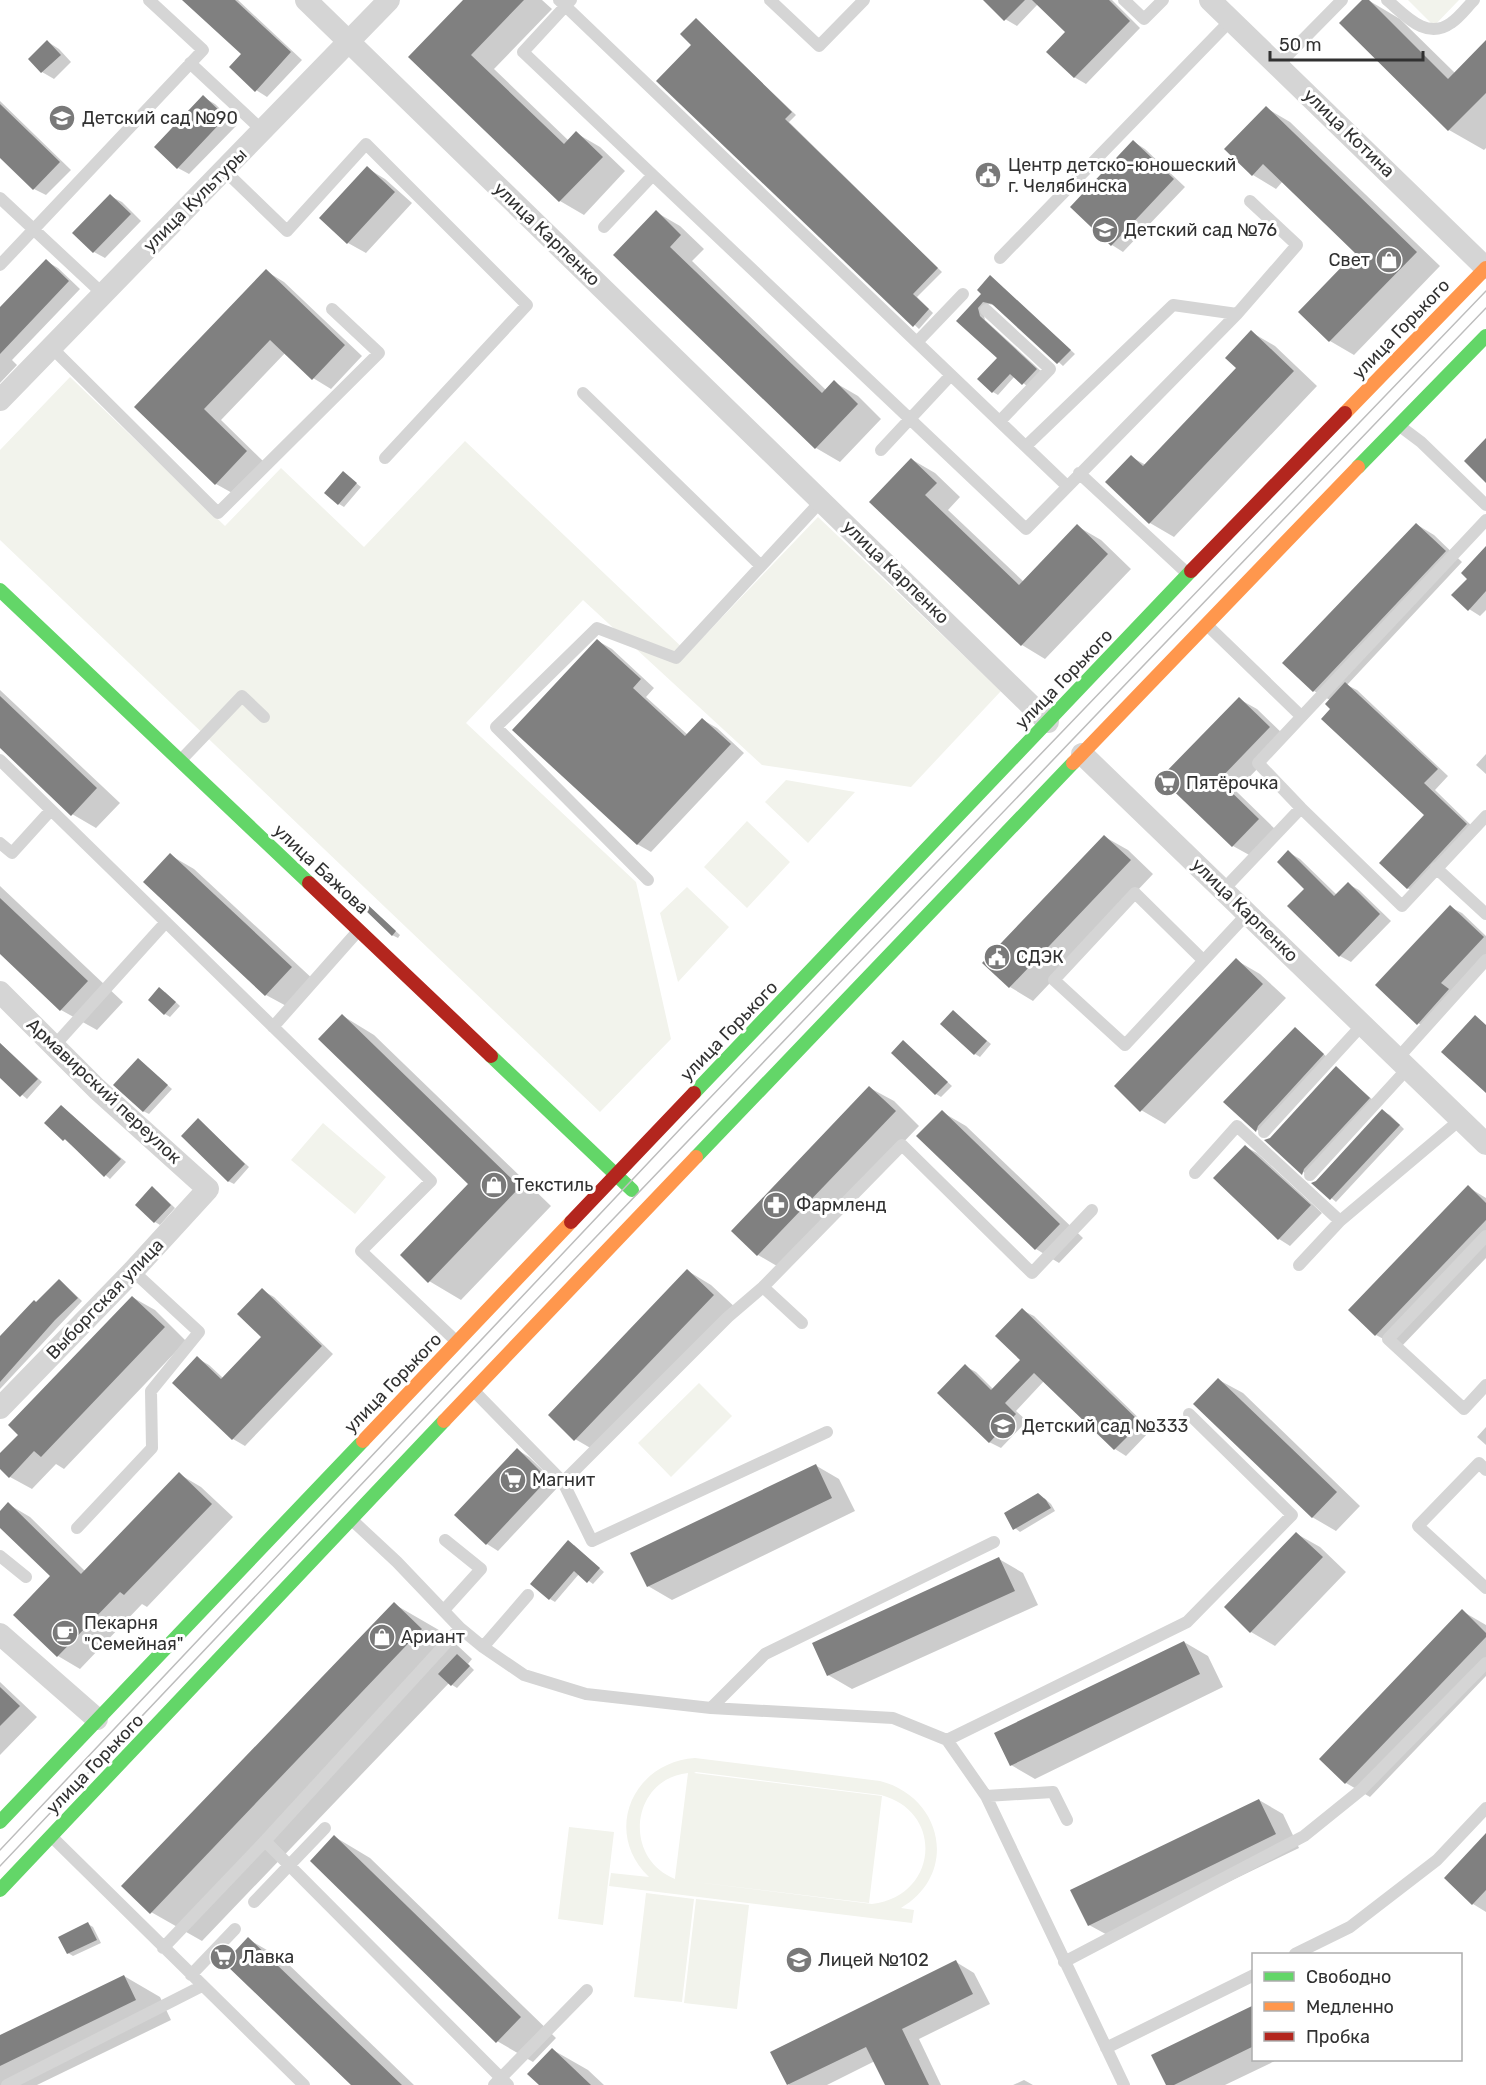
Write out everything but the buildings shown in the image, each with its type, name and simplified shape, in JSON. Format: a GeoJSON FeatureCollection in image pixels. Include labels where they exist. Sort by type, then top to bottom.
{"type":"FeatureCollection","features":[{"type":"Feature","properties":{"kind":"main road","name":"улица Горького"},"geometry":{"type":"LineString","coordinates":[[0,1890],[473,1390],[650,1207],[1065,738],[1188,573],[1486,268]]}},
{"type":"Feature","properties":{"kind":"main road","name":"улица Горького"},"geometry":{"type":"LineString","coordinates":[[0,1822],[616,1175],[1065,738],[1206,624],[1486,336]]}},
{"type":"Feature","properties":{"kind":"main road","name":"улица Бажова"},"geometry":{"type":"LineString","coordinates":[[0,590],[650,1207]]}},
{"type":"Feature","properties":{"kind":"street","name":"улица Карпенко"},"geometry":{"type":"LineString","coordinates":[[306,0],[1486,1144]]}},
{"type":"Feature","properties":{"kind":"street","name":"улица Культуры"},"geometry":{"type":"LineString","coordinates":[[0,400],[389,0]]}},
{"type":"Feature","properties":{"kind":"street","name":"улица Котина"},"geometry":{"type":"LineString","coordinates":[[1210,0],[1486,268]]}},
{"type":"Feature","properties":{"kind":"street","name":"Армавирский переулок"},"geometry":{"type":"LineString","coordinates":[[0,992],[98,1089],[208,1189]]}},
{"type":"Feature","properties":{"kind":"street","name":"Выборгская улица"},"geometry":{"type":"LineString","coordinates":[[0,1408],[133,1271],[208,1189]]}},
{"type":"Feature","properties":{"kind":"street"},"geometry":{"type":"LineString","coordinates":[[0,1634],[97,1719]]}},
{"type":"Feature","properties":{"kind":"lane"},"geometry":{"type":"LineString","coordinates":[[0,266],[203,50],[149,0]]}},
{"type":"Feature","properties":{"kind":"lane"},"geometry":{"type":"LineString","coordinates":[[770,0],[819,46],[864,0]]}},
{"type":"Feature","properties":{"kind":"lane"},"geometry":{"type":"LineString","coordinates":[[1124,0],[1144,20],[1163,0]]}},
{"type":"Feature","properties":{"kind":"lane"},"geometry":{"type":"LineString","coordinates":[[1278,65],[1342,0]]}},
{"type":"Feature","properties":{"kind":"lane"},"geometry":{"type":"LineString","coordinates":[[1387,0],[1415,24],[1431,31],[1450,24],[1474,0]]}},
{"type":"Feature","properties":{"kind":"lane"},"geometry":{"type":"LineString","coordinates":[[1067,486],[565,2],[523,52],[1026,529],[1067,486],[1078,473],[1237,314],[1297,245],[1250,201]]}},
{"type":"Feature","properties":{"kind":"lane"},"geometry":{"type":"LineString","coordinates":[[1000,258],[1231,20]]}},
{"type":"Feature","properties":{"kind":"lane"},"geometry":{"type":"LineString","coordinates":[[190,63],[263,131]]}},
{"type":"Feature","properties":{"kind":"lane"},"geometry":{"type":"LineString","coordinates":[[225,171],[287,231],[366,144],[527,305],[385,458]]}},
{"type":"Feature","properties":{"kind":"lane"},"geometry":{"type":"LineString","coordinates":[[604,227],[652,175]]}},
{"type":"Feature","properties":{"kind":"lane"},"geometry":{"type":"LineString","coordinates":[[0,198],[103,294]]}},
{"type":"Feature","properties":{"kind":"lane"},"geometry":{"type":"LineString","coordinates":[[917,342],[963,294]]}},
{"type":"Feature","properties":{"kind":"lane"},"geometry":{"type":"LineString","coordinates":[[1026,446],[1173,305],[1237,314]]}},
{"type":"Feature","properties":{"kind":"lane"},"geometry":{"type":"LineString","coordinates":[[51,347],[218,513],[379,353],[332,309]]}},
{"type":"Feature","properties":{"kind":"lane"},"geometry":{"type":"LineString","coordinates":[[986,310],[1050,369],[1000,421]]}},
{"type":"Feature","properties":{"kind":"lane"},"geometry":{"type":"LineString","coordinates":[[880,450],[951,375]]}},
{"type":"Feature","properties":{"kind":"lane"},"geometry":{"type":"LineString","coordinates":[[583,393],[761,566]]}},
{"type":"Feature","properties":{"kind":"lane"},"geometry":{"type":"LineString","coordinates":[[1400,426],[1421,442],[1486,505]]}},
{"type":"Feature","properties":{"kind":"lane"},"geometry":{"type":"LineString","coordinates":[[1078,473],[1188,573]]}},
{"type":"Feature","properties":{"kind":"lane"},"geometry":{"type":"LineString","coordinates":[[648,880],[496,727],[597,628],[676,658],[822,500]]}},
{"type":"Feature","properties":{"kind":"lane"},"geometry":{"type":"LineString","coordinates":[[1486,520],[1258,763],[1402,906],[1486,816]]}},
{"type":"Feature","properties":{"kind":"lane"},"geometry":{"type":"LineString","coordinates":[[1206,624],[1301,716]]}},
{"type":"Feature","properties":{"kind":"lane"},"geometry":{"type":"LineString","coordinates":[[180,761],[242,696],[264,717]]}},
{"type":"Feature","properties":{"kind":"lane"},"geometry":{"type":"LineString","coordinates":[[0,760],[431,1181],[361,1251],[457,1342]]}},
{"type":"Feature","properties":{"kind":"lane"},"geometry":{"type":"LineString","coordinates":[[1223,890],[1301,808]]}},
{"type":"Feature","properties":{"kind":"lane"},"geometry":{"type":"LineString","coordinates":[[0,843],[12,853],[51,810]]}},
{"type":"Feature","properties":{"kind":"lane"},"geometry":{"type":"LineString","coordinates":[[1436,868],[1486,914]]}},
{"type":"Feature","properties":{"kind":"lane"},"geometry":{"type":"LineString","coordinates":[[1203,960],[1135,893],[1054,980],[1125,1045],[1248,913]]}},
{"type":"Feature","properties":{"kind":"lane"},"geometry":{"type":"LineString","coordinates":[[54,1046],[166,922]]}},
{"type":"Feature","properties":{"kind":"lane"},"geometry":{"type":"LineString","coordinates":[[273,1027],[359,930]]}},
{"type":"Feature","properties":{"kind":"lane"},"geometry":{"type":"LineString","coordinates":[[1310,1175],[1486,960]]}},
{"type":"Feature","properties":{"kind":"lane"},"geometry":{"type":"LineString","coordinates":[[1264,1132],[1363,1024]]}},
{"type":"Feature","properties":{"kind":"lane"},"geometry":{"type":"LineString","coordinates":[[1299,1265],[1340,1221],[1461,1119]]}},
{"type":"Feature","properties":{"kind":"lane"},"geometry":{"type":"LineString","coordinates":[[1195,1173],[1237,1126],[1340,1221]]}},
{"type":"Feature","properties":{"kind":"lane"},"geometry":{"type":"LineString","coordinates":[[563,1482],[728,1317],[763,1287],[902,1145],[1032,1273],[1092,1210]]}},
{"type":"Feature","properties":{"kind":"lane"},"geometry":{"type":"LineString","coordinates":[[1486,1236],[1388,1339],[1464,1408],[1486,1386]]}},
{"type":"Feature","properties":{"kind":"lane"},"geometry":{"type":"LineString","coordinates":[[77,1528],[152,1448],[151,1391],[199,1332],[133,1271]]}},
{"type":"Feature","properties":{"kind":"lane"},"geometry":{"type":"LineString","coordinates":[[763,1287],[802,1323]]}},
{"type":"Feature","properties":{"kind":"lane"},"geometry":{"type":"LineString","coordinates":[[473,1390],[563,1482],[592,1541],[827,1432]]}},
{"type":"Feature","properties":{"kind":"lane"},"geometry":{"type":"LineString","coordinates":[[946,1740],[1187,1622],[1292,1515],[1190,1414]]}},
{"type":"Feature","properties":{"kind":"lane"},"geometry":{"type":"LineString","coordinates":[[1486,1470],[1479,1463],[1418,1526],[1486,1588]]}},
{"type":"Feature","properties":{"kind":"lane"},"geometry":{"type":"LineString","coordinates":[[352,1520],[397,1562],[460,1628],[524,1675],[586,1694],[711,1708],[892,1718],[946,1740],[986,1796],[1124,2085]]}},
{"type":"Feature","properties":{"kind":"lane"},"geometry":{"type":"LineString","coordinates":[[444,1610],[481,1569],[445,1540]]}},
{"type":"Feature","properties":{"kind":"lane"},"geometry":{"type":"LineString","coordinates":[[711,1708],[765,1654],[994,1542]]}},
{"type":"Feature","properties":{"kind":"lane"},"geometry":{"type":"LineString","coordinates":[[0,1556],[26,1577]]}},
{"type":"Feature","properties":{"kind":"lane"},"geometry":{"type":"LineString","coordinates":[[483,1647],[528,1595]]}},
{"type":"Feature","properties":{"kind":"lane"},"geometry":{"type":"LineString","coordinates":[[163,1948],[460,1628]]}},
{"type":"Feature","properties":{"kind":"lane"},"geometry":{"type":"LineString","coordinates":[[1064,1962],[1304,1836],[1361,1790],[1486,1664]]}},
{"type":"Feature","properties":{"kind":"lane"},"geometry":{"type":"LineString","coordinates":[[986,1796],[1053,1792],[1067,1820]]}},
{"type":"Feature","properties":{"kind":"lane"},"geometry":{"type":"LineString","coordinates":[[1297,1953],[1350,1927],[1420,1874],[1437,1860],[1486,1808]]}},
{"type":"Feature","properties":{"kind":"lane"},"geometry":{"type":"LineString","coordinates":[[254,1902],[325,1828]]}},
{"type":"Feature","properties":{"kind":"lane"},"geometry":{"type":"LineString","coordinates":[[51,1837],[304,2085]]}},
{"type":"Feature","properties":{"kind":"lane"},"geometry":{"type":"LineString","coordinates":[[265,1840],[501,2083],[587,1990]]}},
{"type":"Feature","properties":{"kind":"lane"},"geometry":{"type":"LineString","coordinates":[[190,1975],[235,1929]]}},
{"type":"Feature","properties":{"kind":"lane"},"geometry":{"type":"LineString","coordinates":[[1106,2048],[1252,1976]]}},
{"type":"Feature","properties":{"kind":"lane"},"geometry":{"type":"LineString","coordinates":[[6,2085],[202,1986]]}},
{"type":"Feature","properties":{"kind":"shaded area"},"geometry":{"type":"Polygon","coordinates":[[[1408,0],[1459,0],[1434,26],[1408,0]]]}},
{"type":"Feature","properties":{"kind":"shaded area"},"geometry":{"type":"Polygon","coordinates":[[[70,377],[225,526],[281,468],[364,547],[465,441],[688,653],[818,517],[1001,691],[911,787],[762,765],[583,600],[466,723],[636,882],[671,1039],[600,1112],[0,540],[0,450],[70,377]]]}},
{"type":"Feature","properties":{"kind":"shaded area"},"geometry":{"type":"Polygon","coordinates":[[[786,780],[855,792],[808,843],[765,802],[786,780]]]}},
{"type":"Feature","properties":{"kind":"shaded area"},"geometry":{"type":"Polygon","coordinates":[[[747,821],[790,862],[747,908],[704,867],[747,821]]]}},
{"type":"Feature","properties":{"kind":"shaded area"},"geometry":{"type":"Polygon","coordinates":[[[687,887],[729,927],[678,982],[660,913],[687,887]]]}},
{"type":"Feature","properties":{"kind":"shaded area"},"geometry":{"type":"Polygon","coordinates":[[[323,1123],[386,1177],[355,1214],[291,1160],[323,1123]]]}},
{"type":"Feature","properties":{"kind":"shaded area"},"geometry":{"type":"Polygon","coordinates":[[[699,1383],[732,1416],[671,1477],[638,1443],[699,1383]]]}},
{"type":"Feature","properties":{"kind":"shaded area"},"geometry":{"type":"Polygon","coordinates":[[[695,1758],[880,1781],[901,1790],[918,1803],[930,1819],[936,1838],[936,1857],[931,1876],[919,1893],[901,1908],[914,1910],[912,1923],[609,1886],[611,1873],[649,1877],[635,1859],[628,1840],[627,1821],[631,1802],[641,1786],[655,1772],[673,1762],[695,1758]],[[688,1773],[669,1778],[654,1789],[645,1804],[640,1820],[641,1838],[647,1854],[658,1869],[675,1879],[675,1878],[688,1773]],[[694,1773],[882,1796],[869,1903],[679,1880],[872,1904],[894,1898],[910,1886],[921,1870],[925,1853],[924,1835],[916,1818],[902,1804],[881,1795],[694,1773]]]}},
{"type":"Feature","properties":{"kind":"shaded area"},"geometry":{"type":"Polygon","coordinates":[[[569,1827],[614,1832],[603,1925],[558,1919],[569,1827]]]}},
{"type":"Feature","properties":{"kind":"shaded area"},"geometry":{"type":"Polygon","coordinates":[[[646,1893],[694,1899],[682,2002],[634,1997],[646,1893]]]}},
{"type":"Feature","properties":{"kind":"shaded area"},"geometry":{"type":"Polygon","coordinates":[[[696,1899],[749,1905],[737,2009],[684,2003],[696,1899]]]}},
{"type":"Feature","properties":{"kind":"tram line"},"geometry":{"type":"LineString","coordinates":[[0,1850],[682,1127],[1486,291]]}},
{"type":"Feature","properties":{"kind":"tram line"},"geometry":{"type":"LineString","coordinates":[[0,1866],[571,1263],[1486,308]]}},
{"type":"Feature","properties":{"kind":"traffic: fast"},"geometry":{"type":"LineString","coordinates":[[1358,467],[1486,336]]}},
{"type":"Feature","properties":{"kind":"traffic: fast"},"geometry":{"type":"LineString","coordinates":[[694,1093],[1191,571]]}},
{"type":"Feature","properties":{"kind":"traffic: fast"},"geometry":{"type":"LineString","coordinates":[[0,590],[309,883]]}},
{"type":"Feature","properties":{"kind":"traffic: fast"},"geometry":{"type":"LineString","coordinates":[[696,1157],[1073,763]]}},
{"type":"Feature","properties":{"kind":"traffic: fast"},"geometry":{"type":"LineString","coordinates":[[491,1056],[632,1190]]}},
{"type":"Feature","properties":{"kind":"traffic: fast"},"geometry":{"type":"LineString","coordinates":[[0,1890],[444,1421]]}},
{"type":"Feature","properties":{"kind":"traffic: fast"},"geometry":{"type":"LineString","coordinates":[[0,1822],[363,1441]]}},
{"type":"Feature","properties":{"kind":"traffic: slow"},"geometry":{"type":"LineString","coordinates":[[1345,413],[1486,268]]}},
{"type":"Feature","properties":{"kind":"traffic: slow"},"geometry":{"type":"LineString","coordinates":[[1073,763],[1358,467]]}},
{"type":"Feature","properties":{"kind":"traffic: slow"},"geometry":{"type":"LineString","coordinates":[[444,1421],[696,1157]]}},
{"type":"Feature","properties":{"kind":"traffic: slow"},"geometry":{"type":"LineString","coordinates":[[363,1441],[571,1222]]}},
{"type":"Feature","properties":{"kind":"traffic: jam"},"geometry":{"type":"LineString","coordinates":[[1191,571],[1345,413]]}},
{"type":"Feature","properties":{"kind":"traffic: jam"},"geometry":{"type":"LineString","coordinates":[[309,883],[491,1056]]}},
{"type":"Feature","properties":{"kind":"traffic: jam"},"geometry":{"type":"LineString","coordinates":[[571,1222],[694,1093]]}},
{"type":"Feature","properties":{"kind":"place","name":"Детский сад №90"},"geometry":{"type":"Point","coordinates":[62,118]}},
{"type":"Feature","properties":{"kind":"place","name":"Центр детско-юношеский г. Челябинска"},"geometry":{"type":"Point","coordinates":[988,175]}},
{"type":"Feature","properties":{"kind":"place","name":"Детский сад №76"},"geometry":{"type":"Point","coordinates":[1105,230]}},
{"type":"Feature","properties":{"kind":"place","name":"Свет"},"geometry":{"type":"Point","coordinates":[1389,260]}},
{"type":"Feature","properties":{"kind":"place","name":"Пятёрочка"},"geometry":{"type":"Point","coordinates":[1167,783]}},
{"type":"Feature","properties":{"kind":"place","name":"СДЭК"},"geometry":{"type":"Point","coordinates":[997,957]}},
{"type":"Feature","properties":{"kind":"place","name":"Текстиль"},"geometry":{"type":"Point","coordinates":[494,1185]}},
{"type":"Feature","properties":{"kind":"place","name":"Фармленд"},"geometry":{"type":"Point","coordinates":[776,1205]}},
{"type":"Feature","properties":{"kind":"place","name":"Детский сад №333"},"geometry":{"type":"Point","coordinates":[1003,1426]}},
{"type":"Feature","properties":{"kind":"place","name":"Магнит"},"geometry":{"type":"Point","coordinates":[513,1480]}},
{"type":"Feature","properties":{"kind":"place","name":"Пекарня \"Семейная\""},"geometry":{"type":"Point","coordinates":[65,1633]}},
{"type":"Feature","properties":{"kind":"place","name":"Ариант"},"geometry":{"type":"Point","coordinates":[382,1637]}},
{"type":"Feature","properties":{"kind":"place","name":"Лавка"},"geometry":{"type":"Point","coordinates":[223,1957]}},
{"type":"Feature","properties":{"kind":"place","name":"Лицей №102"},"geometry":{"type":"Point","coordinates":[799,1960]}}]}
